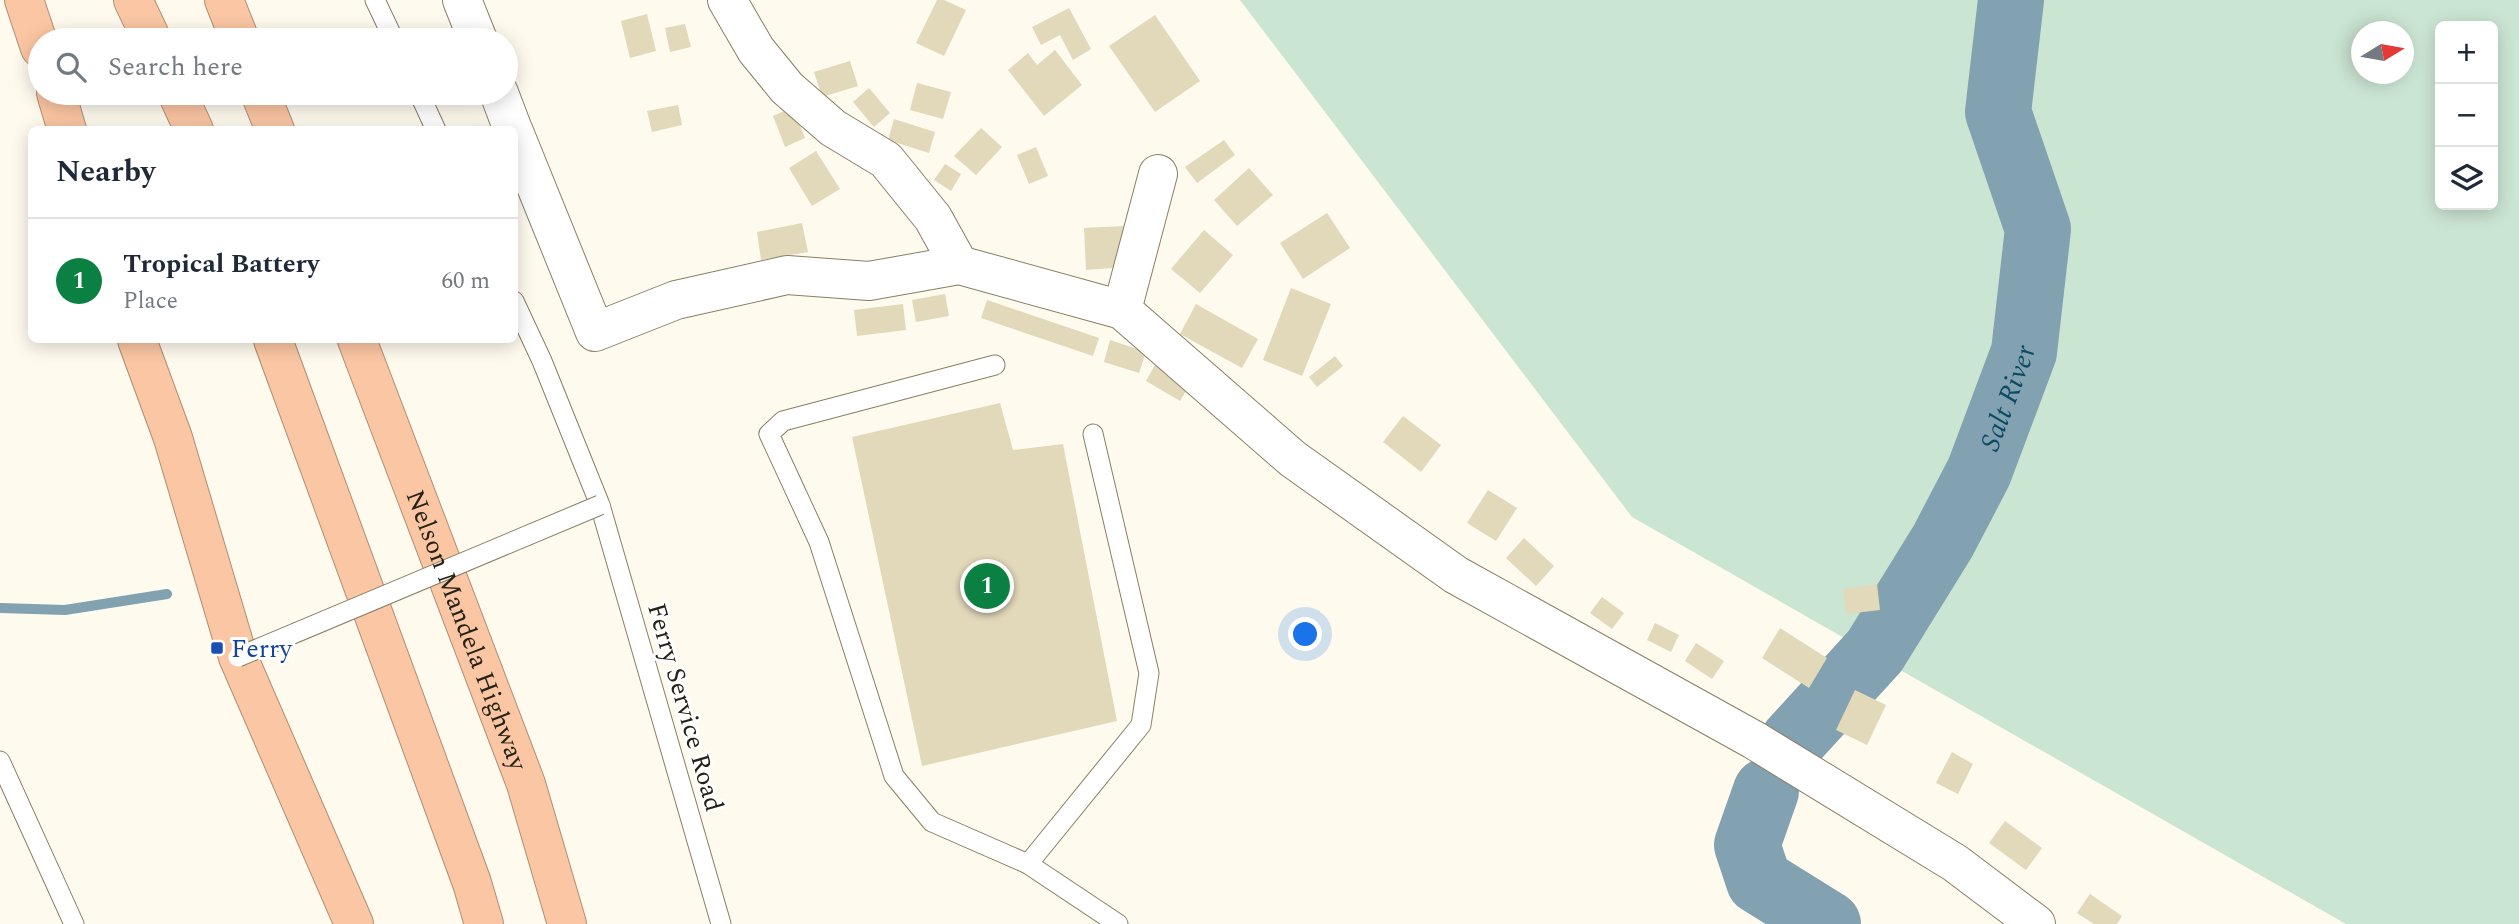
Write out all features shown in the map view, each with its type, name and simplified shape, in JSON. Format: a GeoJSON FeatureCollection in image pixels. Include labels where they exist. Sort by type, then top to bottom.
{"type":"FeatureCollection","features":[{"type":"Feature","properties":{"kind":"highway"},"geometry":{"type":"LineString","coordinates":[[24,0],[33,28]]}},
{"type":"Feature","properties":{"kind":"highway"},"geometry":{"type":"LineString","coordinates":[[133,0],[146,28]]}},
{"type":"Feature","properties":{"kind":"highway"},"geometry":{"type":"LineString","coordinates":[[224,0],[235,28]]}},
{"type":"Feature","properties":{"kind":"highway"},"geometry":{"type":"LineString","coordinates":[[60,105],[66,126]]}},
{"type":"Feature","properties":{"kind":"highway"},"geometry":{"type":"LineString","coordinates":[[183,105],[192,126]]}},
{"type":"Feature","properties":{"kind":"highway"},"geometry":{"type":"LineString","coordinates":[[265,105],[273,126]]}},
{"type":"Feature","properties":{"kind":"highway"},"geometry":{"type":"LineString","coordinates":[[138,343],[173,438],[239,657],[354,924]]}},
{"type":"Feature","properties":{"kind":"highway"},"geometry":{"type":"LineString","coordinates":[[274,343],[472,883],[484,924]]}},
{"type":"Feature","properties":{"kind":"highway","name":"Nelson Mandela Highway"},"geometry":{"type":"LineString","coordinates":[[358,343],[526,784],[567,924]]}},
{"type":"Feature","properties":{"kind":"street"},"geometry":{"type":"LineString","coordinates":[[463,0],[474,28]]}},
{"type":"Feature","properties":{"kind":"street"},"geometry":{"type":"LineString","coordinates":[[727,0],[756,50],[787,88],[833,128],[886,160],[933,218],[959,265]]}},
{"type":"Feature","properties":{"kind":"street"},"geometry":{"type":"LineString","coordinates":[[504,105],[512,126]]}},
{"type":"Feature","properties":{"kind":"street"},"geometry":{"type":"LineString","coordinates":[[518,141],[595,332],[676,300],[788,275],[869,281],[959,265],[1122,310],[1293,459],[1456,575],[1755,740],[1955,863],[2036,924]]}},
{"type":"Feature","properties":{"kind":"street"},"geometry":{"type":"LineString","coordinates":[[1122,310],[1158,174]]}},
{"type":"Feature","properties":{"kind":"lane"},"geometry":{"type":"LineString","coordinates":[[375,0],[388,28]]}},
{"type":"Feature","properties":{"kind":"lane"},"geometry":{"type":"LineString","coordinates":[[425,105],[434,126]]}},
{"type":"Feature","properties":{"kind":"lane","name":"Ferry Service Road"},"geometry":{"type":"LineString","coordinates":[[518,310],[542,361],[600,505],[721,924]]}},
{"type":"Feature","properties":{"kind":"lane"},"geometry":{"type":"LineString","coordinates":[[995,365],[783,421],[769,434],[819,542],[894,776],[932,822],[1028,864],[1118,924]]}},
{"type":"Feature","properties":{"kind":"lane"},"geometry":{"type":"LineString","coordinates":[[1028,864],[1141,725],[1149,673],[1093,434]]}},
{"type":"Feature","properties":{"kind":"lane"},"geometry":{"type":"LineString","coordinates":[[239,657],[600,505]]}},
{"type":"Feature","properties":{"kind":"lane"},"geometry":{"type":"LineString","coordinates":[[0,761],[74,924]]}},
{"type":"Feature","properties":{"kind":"green space"},"geometry":{"type":"Polygon","coordinates":[[[1240,0],[2519,0],[2519,924],[2346,924],[1632,517],[1240,0]]]}},
{"type":"Feature","properties":{"kind":"building"},"geometry":{"type":"Polygon","coordinates":[[[937,0],[944,0],[966,10],[944,56],[916,43],[937,0]]]}},
{"type":"Feature","properties":{"kind":"building"},"geometry":{"type":"Polygon","coordinates":[[[1069,8],[1091,49],[1073,60],[1060,35],[1041,45],[1032,27],[1069,8]]]}},
{"type":"Feature","properties":{"kind":"building"},"geometry":{"type":"Polygon","coordinates":[[[647,14],[656,51],[630,58],[621,21],[647,14]]]}},
{"type":"Feature","properties":{"kind":"building"},"geometry":{"type":"Polygon","coordinates":[[[1155,15],[1200,81],[1155,112],[1109,46],[1155,15]]]}},
{"type":"Feature","properties":{"kind":"building"},"geometry":{"type":"Polygon","coordinates":[[[685,24],[691,47],[670,52],[665,28],[685,24]]]}},
{"type":"Feature","properties":{"kind":"building"},"geometry":{"type":"Polygon","coordinates":[[[1055,50],[1082,85],[1044,116],[1008,70],[1028,53],[1037,65],[1055,50]]]}},
{"type":"Feature","properties":{"kind":"building"},"geometry":{"type":"Polygon","coordinates":[[[850,61],[858,86],[822,97],[814,72],[850,61]]]}},
{"type":"Feature","properties":{"kind":"building"},"geometry":{"type":"Polygon","coordinates":[[[917,83],[951,92],[943,119],[910,110],[917,83]]]}},
{"type":"Feature","properties":{"kind":"building"},"geometry":{"type":"Polygon","coordinates":[[[869,88],[890,113],[874,127],[853,102],[869,88]]]}},
{"type":"Feature","properties":{"kind":"building"},"geometry":{"type":"Polygon","coordinates":[[[678,105],[682,125],[652,132],[647,111],[678,105]]]}},
{"type":"Feature","properties":{"kind":"building"},"geometry":{"type":"Polygon","coordinates":[[[793,107],[805,138],[785,147],[773,116],[793,107]]]}},
{"type":"Feature","properties":{"kind":"building"},"geometry":{"type":"Polygon","coordinates":[[[894,119],[935,132],[929,153],[888,140],[894,119]]]}},
{"type":"Feature","properties":{"kind":"building"},"geometry":{"type":"Polygon","coordinates":[[[981,128],[1002,147],[976,175],[954,156],[981,128]]]}},
{"type":"Feature","properties":{"kind":"building"},"geometry":{"type":"Polygon","coordinates":[[[1224,140],[1235,155],[1197,183],[1185,167],[1224,140]]]}},
{"type":"Feature","properties":{"kind":"building"},"geometry":{"type":"Polygon","coordinates":[[[1036,147],[1048,176],[1029,184],[1017,155],[1036,147]]]}},
{"type":"Feature","properties":{"kind":"building"},"geometry":{"type":"Polygon","coordinates":[[[816,151],[840,189],[812,206],[789,168],[816,151]]]}},
{"type":"Feature","properties":{"kind":"building"},"geometry":{"type":"Polygon","coordinates":[[[945,164],[961,174],[951,191],[934,180],[945,164]]]}},
{"type":"Feature","properties":{"kind":"building"},"geometry":{"type":"Polygon","coordinates":[[[1249,168],[1273,195],[1237,226],[1214,200],[1249,168]]]}},
{"type":"Feature","properties":{"kind":"building"},"geometry":{"type":"Polygon","coordinates":[[[1327,213],[1350,248],[1303,279],[1280,243],[1327,213]]]}},
{"type":"Feature","properties":{"kind":"building"},"geometry":{"type":"Polygon","coordinates":[[[802,223],[808,252],[761,260],[757,232],[802,223]]]}},
{"type":"Feature","properties":{"kind":"building"},"geometry":{"type":"Polygon","coordinates":[[[1124,226],[1126,267],[1086,270],[1084,228],[1124,226]]]}},
{"type":"Feature","properties":{"kind":"building"},"geometry":{"type":"Polygon","coordinates":[[[1204,230],[1233,255],[1200,293],[1171,269],[1204,230]]]}},
{"type":"Feature","properties":{"kind":"building"},"geometry":{"type":"Polygon","coordinates":[[[1291,288],[1331,304],[1302,376],[1263,360],[1291,288]]]}},
{"type":"Feature","properties":{"kind":"building"},"geometry":{"type":"Polygon","coordinates":[[[945,294],[949,316],[916,322],[912,300],[945,294]]]}},
{"type":"Feature","properties":{"kind":"building"},"geometry":{"type":"Polygon","coordinates":[[[987,300],[1099,338],[1093,356],[981,318],[987,300]]]}},
{"type":"Feature","properties":{"kind":"building"},"geometry":{"type":"Polygon","coordinates":[[[903,304],[906,330],[857,336],[854,310],[903,304]]]}},
{"type":"Feature","properties":{"kind":"building"},"geometry":{"type":"Polygon","coordinates":[[[1196,304],[1258,339],[1242,368],[1180,334],[1196,304]]]}},
{"type":"Feature","properties":{"kind":"building"},"geometry":{"type":"Polygon","coordinates":[[[1110,340],[1146,352],[1139,373],[1104,362],[1110,340]]]}},
{"type":"Feature","properties":{"kind":"building"},"geometry":{"type":"Polygon","coordinates":[[[1335,356],[1343,366],[1317,387],[1309,377],[1335,356]]]}},
{"type":"Feature","properties":{"kind":"building"},"geometry":{"type":"Polygon","coordinates":[[[1155,365],[1189,386],[1180,401],[1146,381],[1155,365]]]}},
{"type":"Feature","properties":{"kind":"building"},"geometry":{"type":"Polygon","coordinates":[[[1000,403],[1013,450],[1063,444],[1117,721],[922,766],[852,437],[1000,403]]]}},
{"type":"Feature","properties":{"kind":"building"},"geometry":{"type":"Polygon","coordinates":[[[1403,416],[1441,445],[1421,472],[1383,442],[1403,416]]]}},
{"type":"Feature","properties":{"kind":"building"},"geometry":{"type":"Polygon","coordinates":[[[1488,490],[1517,508],[1496,541],[1467,523],[1488,490]]]}},
{"type":"Feature","properties":{"kind":"building"},"geometry":{"type":"Polygon","coordinates":[[[1524,538],[1554,566],[1536,586],[1506,558],[1524,538]]]}},
{"type":"Feature","properties":{"kind":"building"},"geometry":{"type":"Polygon","coordinates":[[[1877,584],[1880,610],[1846,614],[1843,589],[1877,584]]]}},
{"type":"Feature","properties":{"kind":"building"},"geometry":{"type":"Polygon","coordinates":[[[1602,597],[1624,613],[1612,629],[1590,613],[1602,597]]]}},
{"type":"Feature","properties":{"kind":"building"},"geometry":{"type":"Polygon","coordinates":[[[1655,623],[1679,635],[1671,652],[1647,640],[1655,623]]]}},
{"type":"Feature","properties":{"kind":"building"},"geometry":{"type":"Polygon","coordinates":[[[1780,628],[1827,658],[1809,688],[1762,658],[1780,628]]]}},
{"type":"Feature","properties":{"kind":"building"},"geometry":{"type":"Polygon","coordinates":[[[1696,643],[1724,661],[1712,679],[1685,661],[1696,643]]]}},
{"type":"Feature","properties":{"kind":"building"},"geometry":{"type":"Polygon","coordinates":[[[1855,690],[1886,705],[1867,745],[1836,730],[1855,690]]]}},
{"type":"Feature","properties":{"kind":"building"},"geometry":{"type":"Polygon","coordinates":[[[1952,752],[1973,764],[1958,794],[1936,783],[1952,752]]]}},
{"type":"Feature","properties":{"kind":"building"},"geometry":{"type":"Polygon","coordinates":[[[2005,821],[2042,848],[2026,870],[1989,843],[2005,821]]]}},
{"type":"Feature","properties":{"kind":"building"},"geometry":{"type":"Polygon","coordinates":[[[2090,894],[2122,916],[2117,924],[2094,924],[2077,913],[2090,894]]]}},
{"type":"Feature","properties":{"kind":"waterway","name":"Salt River"},"geometry":{"type":"LineString","coordinates":[[1792,742],[1875,651],[1943,541],[1979,472],[2024,352],[2038,229],[1998,112],[2011,0]]}},
{"type":"Feature","properties":{"kind":"waterway"},"geometry":{"type":"LineString","coordinates":[[0,608],[65,610],[167,594]]}},
{"type":"Feature","properties":{"kind":"waterway","name":"Salt River"},"geometry":{"type":"LineString","coordinates":[[1766,791],[1747,845],[1759,881],[1828,924]]}},
{"type":"Feature","properties":{"kind":"place","name":"Tropical Battery"},"geometry":{"type":"Point","coordinates":[987,586]}},
{"type":"Feature","properties":{"kind":"place","name":"Ferry"},"geometry":{"type":"Point","coordinates":[217,648]}}]}
